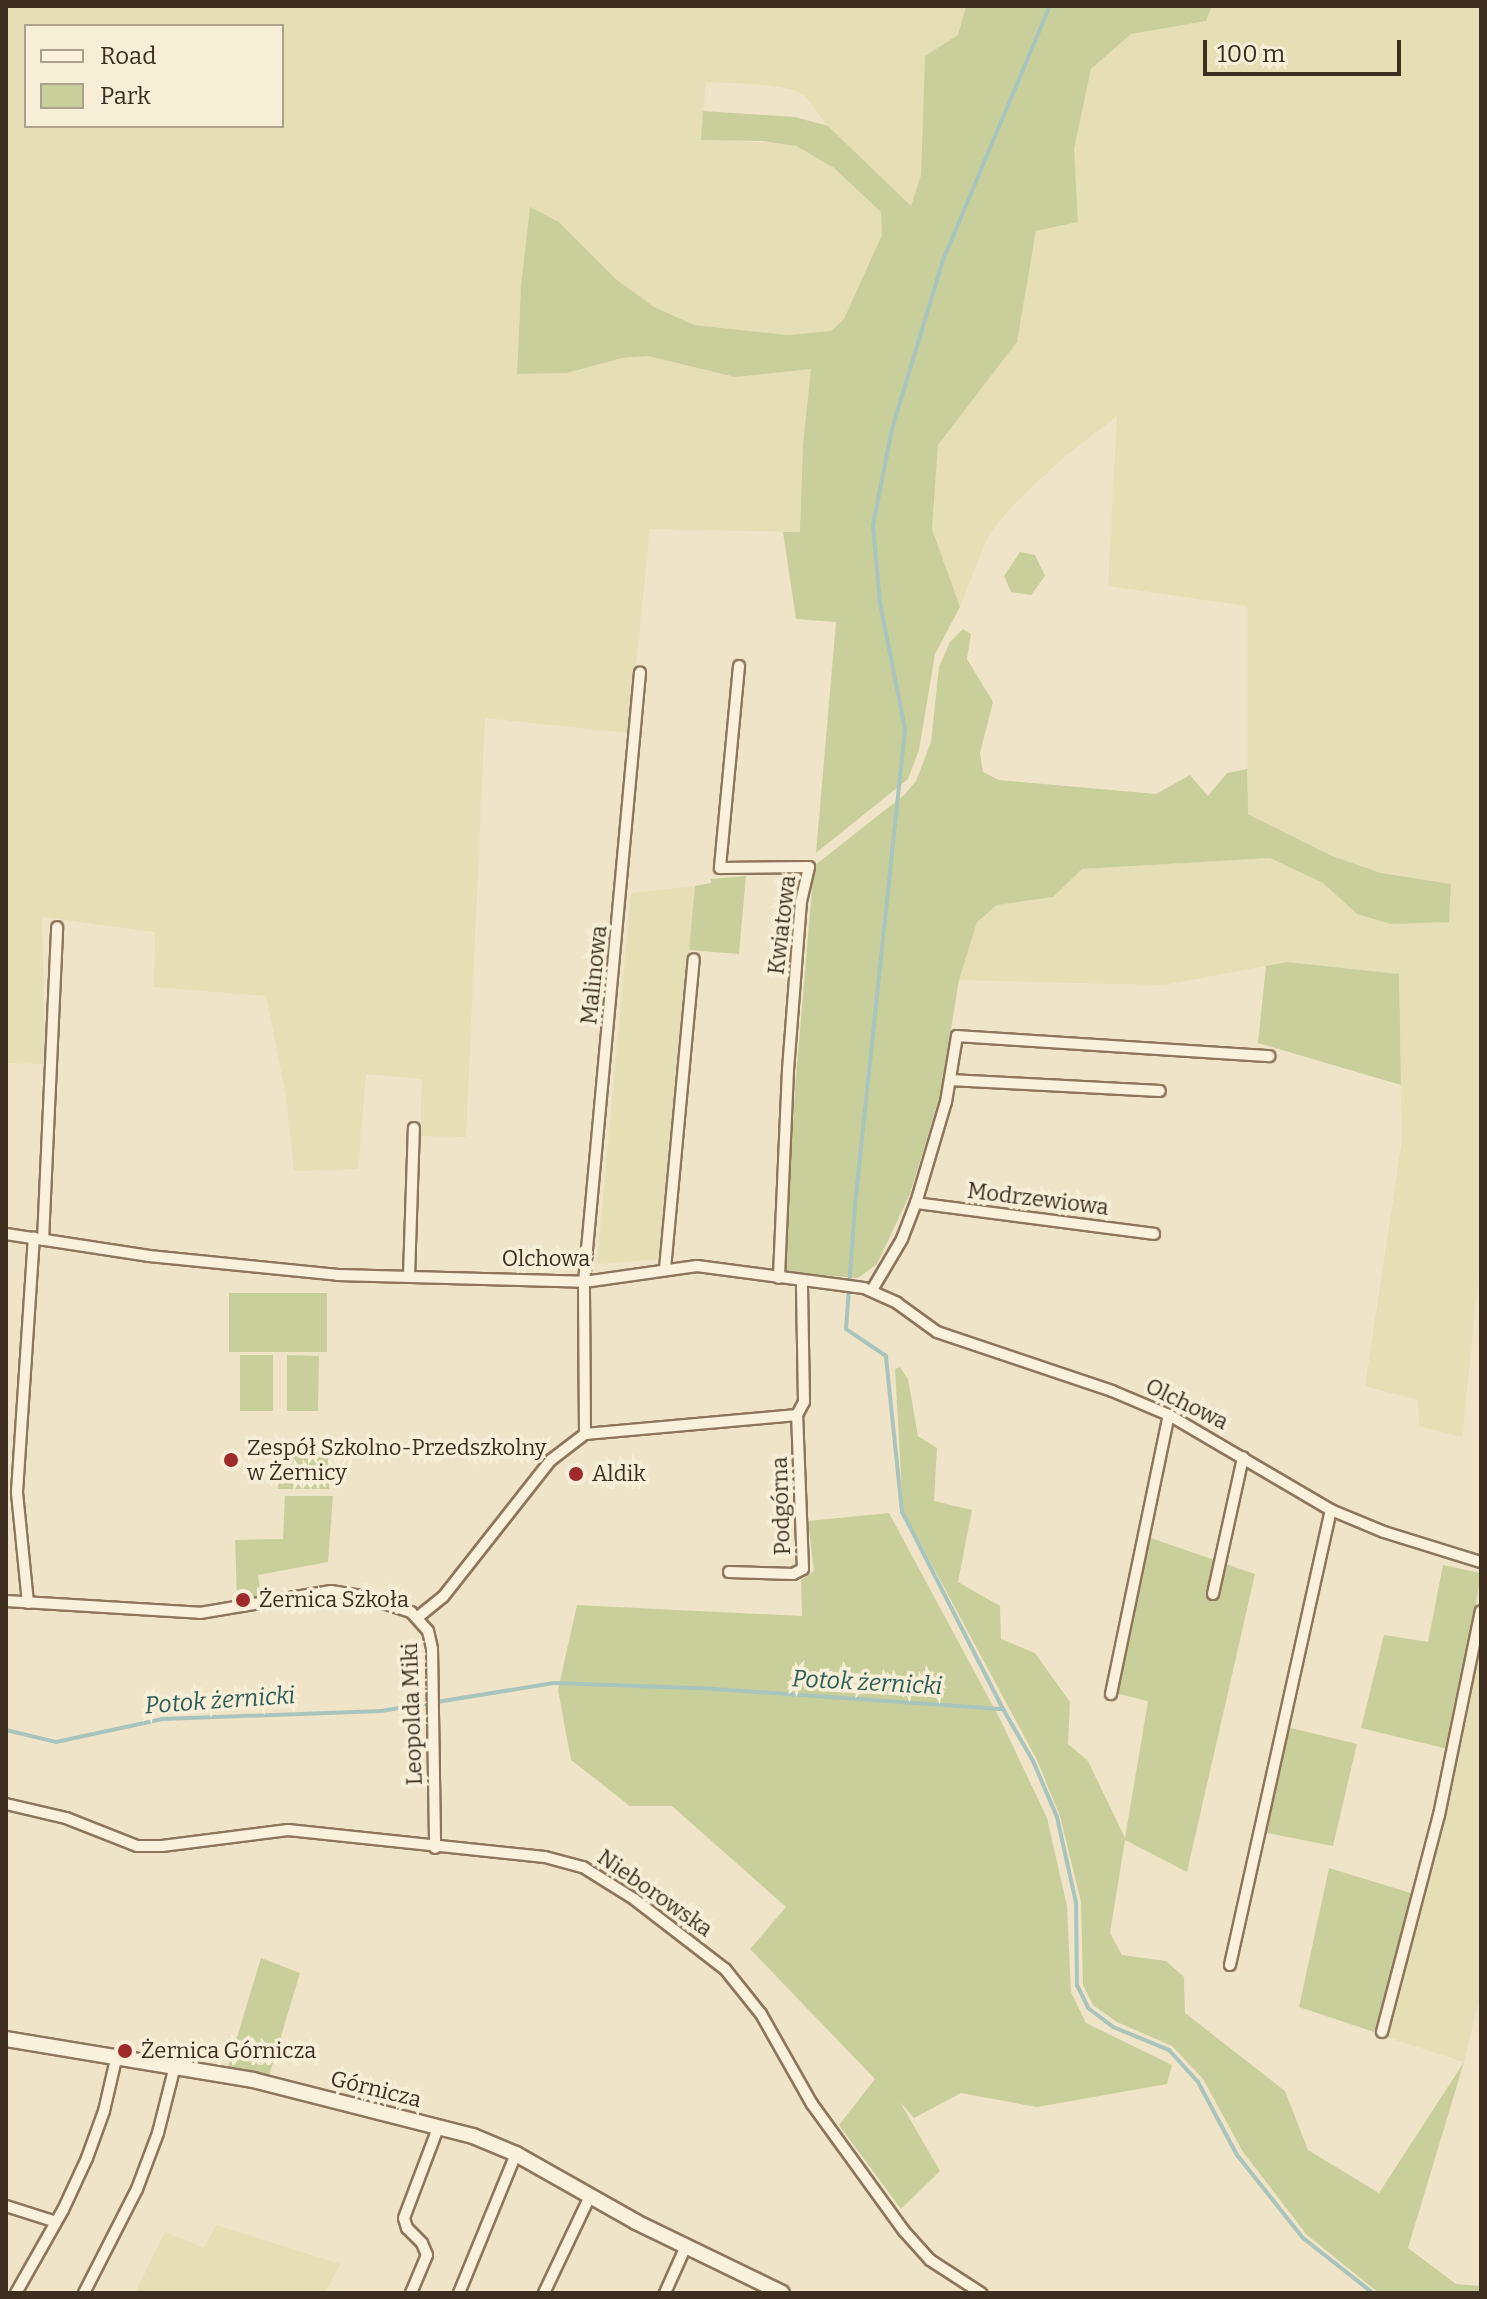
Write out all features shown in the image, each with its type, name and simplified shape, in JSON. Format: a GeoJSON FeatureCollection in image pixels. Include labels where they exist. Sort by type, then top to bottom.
{"type":"FeatureCollection","features":[{"type":"Feature","properties":{"kind":"street","name":"Kwiatowa"},"geometry":{"type":"LineString","coordinates":[[739,666],[720,868],[809,867],[801,901],[789,1054],[779,1278]]}},
{"type":"Feature","properties":{"kind":"street","name":"Malinowa"},"geometry":{"type":"LineString","coordinates":[[584,1282],[640,673]]}},
{"type":"Feature","properties":{"kind":"street"},"geometry":{"type":"LineString","coordinates":[[28,1603],[17,1492],[39,1239],[57,927]]}},
{"type":"Feature","properties":{"kind":"street"},"geometry":{"type":"LineString","coordinates":[[665,1269],[694,959]]}},
{"type":"Feature","properties":{"kind":"street"},"geometry":{"type":"LineString","coordinates":[[872,1290],[902,1239],[916,1203],[950,1080],[957,1036],[1269,1056]]}},
{"type":"Feature","properties":{"kind":"street"},"geometry":{"type":"LineString","coordinates":[[950,1080],[1160,1091]]}},
{"type":"Feature","properties":{"kind":"street"},"geometry":{"type":"LineString","coordinates":[[409,1276],[414,1128]]}},
{"type":"Feature","properties":{"kind":"street","name":"Modrzewiowa"},"geometry":{"type":"LineString","coordinates":[[916,1203],[1154,1234]]}},
{"type":"Feature","properties":{"kind":"street","name":"Olchowa"},"geometry":{"type":"LineString","coordinates":[[6,1234],[255,1269],[584,1282],[665,1269],[710,1267],[872,1290],[937,1332],[1112,1391],[1169,1415],[1331,1510],[1384,1532],[1481,1562]]}},
{"type":"Feature","properties":{"kind":"street"},"geometry":{"type":"LineString","coordinates":[[584,1282],[585,1434]]}},
{"type":"Feature","properties":{"kind":"street","name":"Podgórna"},"geometry":{"type":"LineString","coordinates":[[729,1572],[793,1574],[803,1569],[797,1415],[804,1402],[802,1282]]}},
{"type":"Feature","properties":{"kind":"street"},"geometry":{"type":"LineString","coordinates":[[418,1617],[454,1584],[551,1460],[585,1434],[797,1415]]}},
{"type":"Feature","properties":{"kind":"street"},"geometry":{"type":"LineString","coordinates":[[1111,1694],[1169,1415]]}},
{"type":"Feature","properties":{"kind":"street"},"geometry":{"type":"LineString","coordinates":[[1213,1594],[1243,1457]]}},
{"type":"Feature","properties":{"kind":"street"},"geometry":{"type":"LineString","coordinates":[[1230,1965],[1331,1510]]}},
{"type":"Feature","properties":{"kind":"street","name":"Leopolda Miki"},"geometry":{"type":"LineString","coordinates":[[6,1601],[200,1613],[331,1591],[393,1604],[418,1617],[431,1639],[435,1848]]}},
{"type":"Feature","properties":{"kind":"street"},"geometry":{"type":"LineString","coordinates":[[1382,2032],[1439,1815],[1481,1611]]}},
{"type":"Feature","properties":{"kind":"street","name":"Nieborowska"},"geometry":{"type":"LineString","coordinates":[[6,1804],[66,1818],[137,1846],[162,1846],[281,1830],[545,1857],[583,1867],[634,1899],[718,1962],[761,2014],[812,2104],[904,2231],[930,2260],[981,2293]]}},
{"type":"Feature","properties":{"kind":"street","name":"Górnicza"},"geometry":{"type":"LineString","coordinates":[[6,2039],[266,2083],[438,2128],[516,2154],[590,2196],[775,2291]]}},
{"type":"Feature","properties":{"kind":"street"},"geometry":{"type":"LineString","coordinates":[[16,2293],[87,2158],[104,2111],[116,2059]]}},
{"type":"Feature","properties":{"kind":"street"},"geometry":{"type":"LineString","coordinates":[[84,2293],[137,2189],[158,2133],[175,2066]]}},
{"type":"Feature","properties":{"kind":"street"},"geometry":{"type":"LineString","coordinates":[[411,2293],[427,2255],[422,2243],[407,2228],[404,2218],[438,2128]]}},
{"type":"Feature","properties":{"kind":"street"},"geometry":{"type":"LineString","coordinates":[[459,2293],[516,2154]]}},
{"type":"Feature","properties":{"kind":"street"},"geometry":{"type":"LineString","coordinates":[[544,2293],[590,2196]]}},
{"type":"Feature","properties":{"kind":"street"},"geometry":{"type":"LineString","coordinates":[[6,2206],[56,2222]]}},
{"type":"Feature","properties":{"kind":"street"},"geometry":{"type":"LineString","coordinates":[[665,2293],[686,2246]]}},
{"type":"Feature","properties":{"kind":"shaded area"},"geometry":{"type":"Polygon","coordinates":[[[6,6],[966,6],[958,35],[925,56],[921,175],[911,207],[828,126],[805,96],[791,89],[706,82],[701,140],[789,143],[834,168],[881,212],[884,227],[879,245],[844,319],[832,331],[787,335],[694,325],[654,307],[617,280],[559,222],[530,208],[521,286],[517,374],[567,373],[622,358],[648,356],[735,377],[811,369],[803,443],[800,532],[650,529],[629,733],[485,718],[466,1137],[420,1136],[422,1079],[366,1074],[358,1169],[294,1171],[286,1097],[266,996],[154,987],[155,932],[42,917],[45,1064],[6,1063],[6,6]]]}},
{"type":"Feature","properties":{"kind":"shaded area"},"geometry":{"type":"Polygon","coordinates":[[[1212,6],[1481,6],[1481,1256],[1462,1437],[1419,1426],[1418,1400],[1365,1386],[1402,1140],[1399,974],[1287,962],[1164,985],[959,980],[977,921],[997,905],[1053,897],[1081,869],[1270,858],[1323,883],[1357,914],[1451,884],[1381,873],[1332,856],[1247,813],[1247,606],[1108,586],[1117,416],[1064,457],[1016,502],[989,534],[960,607],[932,529],[938,445],[1017,342],[1036,231],[1078,222],[1074,149],[1091,69],[1131,34],[1206,21],[1212,6]]]}},
{"type":"Feature","properties":{"kind":"shaded area"},"geometry":{"type":"Polygon","coordinates":[[[695,886],[661,1259],[597,1264],[631,893],[695,886]]]}},
{"type":"Feature","properties":{"kind":"shaded area"},"geometry":{"type":"Polygon","coordinates":[[[1475,1656],[1481,1657],[1481,1991],[1464,2062],[1387,2037],[1475,1656]]]}},
{"type":"Feature","properties":{"kind":"shaded area"},"geometry":{"type":"Polygon","coordinates":[[[216,2225],[340,2264],[325,2293],[135,2293],[165,2232],[204,2248],[216,2225]]]}},
{"type":"Feature","properties":{"kind":"green space"},"geometry":{"type":"Polygon","coordinates":[[[966,6],[1212,6],[1206,21],[1131,34],[1091,69],[1074,149],[1078,222],[1036,231],[1017,342],[938,445],[932,529],[960,607],[935,654],[919,750],[908,779],[816,853],[836,622],[796,619],[783,532],[800,532],[803,443],[811,369],[735,377],[648,356],[622,358],[567,373],[517,374],[521,286],[530,207],[559,222],[617,280],[654,307],[694,325],[787,335],[831,331],[844,319],[882,235],[881,212],[834,168],[796,146],[763,141],[701,140],[703,111],[795,117],[828,126],[911,206],[921,175],[925,56],[958,35],[966,6]]]}},
{"type":"Feature","properties":{"kind":"green space"},"geometry":{"type":"Polygon","coordinates":[[[1020,552],[1035,555],[1045,576],[1031,595],[1011,592],[1004,576],[1020,552]]]}},
{"type":"Feature","properties":{"kind":"green space"},"geometry":{"type":"Polygon","coordinates":[[[963,629],[971,634],[967,659],[993,702],[980,753],[983,772],[999,780],[1156,794],[1190,775],[1208,796],[1227,773],[1247,769],[1248,814],[1332,856],[1381,873],[1451,884],[1449,922],[1391,924],[1357,914],[1323,883],[1270,858],[1082,869],[1053,897],[997,905],[977,922],[959,980],[940,1095],[910,1194],[877,1264],[858,1278],[784,1272],[795,1089],[814,866],[904,795],[916,781],[931,742],[939,667],[950,642],[963,629]]]}},
{"type":"Feature","properties":{"kind":"green space"},"geometry":{"type":"Polygon","coordinates":[[[746,876],[739,954],[689,950],[695,886],[711,883],[711,879],[746,876]]]}},
{"type":"Feature","properties":{"kind":"green space"},"geometry":{"type":"Polygon","coordinates":[[[1287,962],[1399,974],[1401,1085],[1258,1043],[1266,966],[1287,962]]]}},
{"type":"Feature","properties":{"kind":"green space"},"geometry":{"type":"Polygon","coordinates":[[[229,1293],[327,1293],[327,1352],[229,1352],[229,1293]]]}},
{"type":"Feature","properties":{"kind":"green space"},"geometry":{"type":"Polygon","coordinates":[[[240,1355],[273,1355],[273,1411],[240,1411],[240,1355]]]}},
{"type":"Feature","properties":{"kind":"green space"},"geometry":{"type":"Polygon","coordinates":[[[287,1355],[319,1356],[318,1411],[287,1411],[287,1355]]]}},
{"type":"Feature","properties":{"kind":"green space"},"geometry":{"type":"Polygon","coordinates":[[[900,1367],[908,1379],[918,1436],[937,1448],[934,1501],[972,1510],[958,1582],[1000,1606],[1001,1639],[1035,1653],[1070,1702],[1068,1744],[1088,1761],[1125,1838],[1148,1701],[1115,1693],[1148,1537],[1255,1574],[1187,1872],[1125,1840],[1110,1933],[1122,1955],[1166,1961],[1184,1977],[1185,2013],[1285,2091],[1308,2150],[1379,2193],[1464,2062],[1408,2248],[1456,2284],[1481,2286],[1481,2293],[1379,2293],[1307,2235],[1243,2152],[1203,2079],[1172,2046],[1117,2022],[1093,2005],[1083,1985],[1081,1902],[1060,1816],[1037,1760],[903,1511],[895,1369],[900,1367]]]}},
{"type":"Feature","properties":{"kind":"green space"},"geometry":{"type":"Polygon","coordinates":[[[328,1446],[329,1489],[278,1489],[278,1447],[328,1446]]]}},
{"type":"Feature","properties":{"kind":"green space"},"geometry":{"type":"Polygon","coordinates":[[[285,1496],[333,1496],[328,1562],[258,1575],[261,1596],[237,1598],[235,1540],[283,1539],[285,1496]]]}},
{"type":"Feature","properties":{"kind":"green space"},"geometry":{"type":"Polygon","coordinates":[[[889,1513],[1001,1721],[1047,1818],[1067,1906],[1071,1992],[1086,2023],[1172,2065],[1167,2084],[1037,2107],[961,2093],[914,2118],[900,2102],[940,2171],[901,2209],[839,2125],[875,2079],[750,1949],[786,1907],[672,1806],[630,1806],[571,1760],[558,1690],[577,1605],[802,1616],[801,1580],[814,1571],[808,1521],[889,1513]]]}},
{"type":"Feature","properties":{"kind":"green space"},"geometry":{"type":"Polygon","coordinates":[[[1443,1565],[1481,1573],[1452,1750],[1361,1728],[1384,1635],[1428,1642],[1443,1565]]]}},
{"type":"Feature","properties":{"kind":"green space"},"geometry":{"type":"Polygon","coordinates":[[[1287,1727],[1357,1744],[1333,1846],[1267,1833],[1287,1727]]]}},
{"type":"Feature","properties":{"kind":"green space"},"geometry":{"type":"Polygon","coordinates":[[[1329,1868],[1414,1894],[1374,2032],[1299,2007],[1329,1868]]]}},
{"type":"Feature","properties":{"kind":"green space"},"geometry":{"type":"Polygon","coordinates":[[[261,1958],[300,1973],[269,2076],[228,2067],[261,1958]]]}},
{"type":"Feature","properties":{"kind":"waterway"},"geometry":{"type":"LineString","coordinates":[[1003,1709],[902,1512],[886,1356],[846,1329],[855,1205],[905,729],[880,603],[873,525],[892,429],[943,260],[1050,6]]}},
{"type":"Feature","properties":{"kind":"waterway","name":"Potok żernicki"},"geometry":{"type":"LineString","coordinates":[[6,1730],[56,1742],[162,1719],[381,1711],[554,1683],[714,1689],[1003,1709],[1033,1761],[1057,1817],[1076,1903],[1077,1985],[1088,2008],[1113,2027],[1169,2050],[1198,2082],[1237,2155],[1303,2238],[1373,2293]]}},
{"type":"Feature","properties":{"kind":"place","name":"Zespół Szkolno-Przedszkolny w Żernicy"},"geometry":{"type":"Point","coordinates":[231,1460]}},
{"type":"Feature","properties":{"kind":"place","name":"Aldik"},"geometry":{"type":"Point","coordinates":[576,1474]}},
{"type":"Feature","properties":{"kind":"place","name":"Żernica Szkoła"},"geometry":{"type":"Point","coordinates":[243,1600]}},
{"type":"Feature","properties":{"kind":"place","name":"Żernica Górnicza"},"geometry":{"type":"Point","coordinates":[125,2051]}}]}
